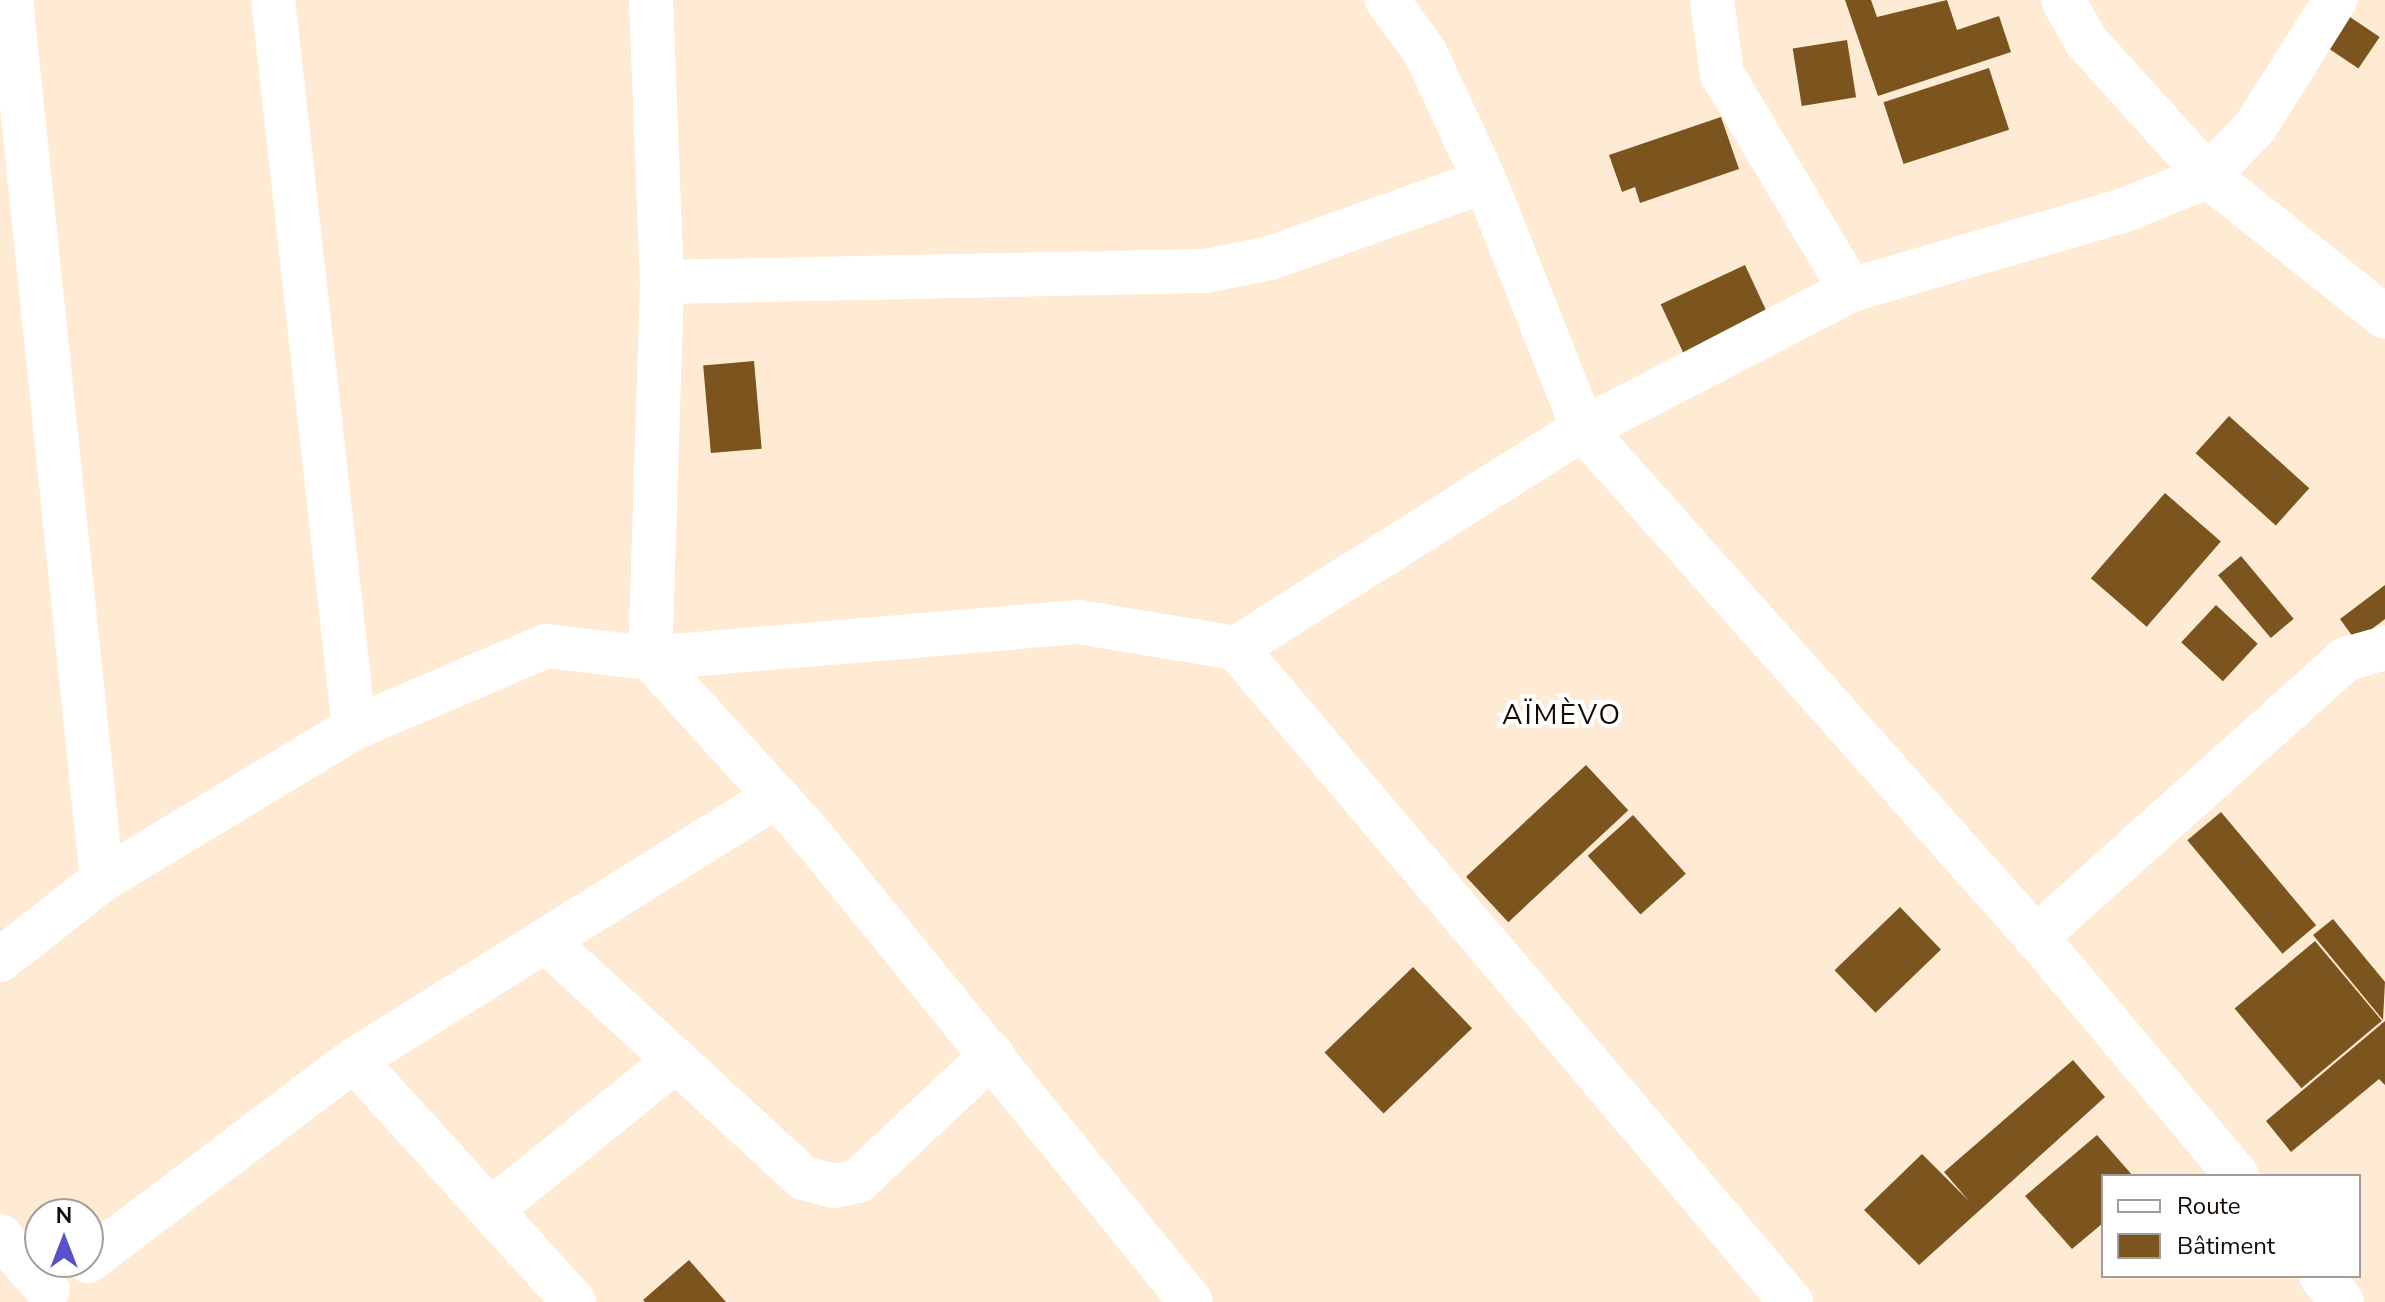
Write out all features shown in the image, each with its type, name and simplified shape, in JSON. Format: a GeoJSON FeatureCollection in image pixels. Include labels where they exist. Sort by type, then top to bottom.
{"type":"FeatureCollection","features":[{"type":"Feature","properties":{"kind":"street"},"geometry":{"type":"LineString","coordinates":[[11,0],[102,880]]}},
{"type":"Feature","properties":{"kind":"street"},"geometry":{"type":"LineString","coordinates":[[273,0],[354,728]]}},
{"type":"Feature","properties":{"kind":"street"},"geometry":{"type":"LineString","coordinates":[[651,0],[662,282],[650,658],[776,796],[992,1055],[1191,1302]]}},
{"type":"Feature","properties":{"kind":"street"},"geometry":{"type":"LineString","coordinates":[[1387,0],[1425,52],[1485,181],[1583,429],[2036,937],[2235,1174]]}},
{"type":"Feature","properties":{"kind":"street"},"geometry":{"type":"LineString","coordinates":[[1712,0],[1722,74],[1851,290]]}},
{"type":"Feature","properties":{"kind":"street"},"geometry":{"type":"LineString","coordinates":[[2063,0],[2086,41],[2208,176],[2385,317]]}},
{"type":"Feature","properties":{"kind":"street"},"geometry":{"type":"LineString","coordinates":[[1236,648],[1583,429],[1851,290],[2122,211],[2208,176],[2256,126],[2335,0]]}},
{"type":"Feature","properties":{"kind":"street"},"geometry":{"type":"LineString","coordinates":[[662,282],[1205,271],[1270,258],[1485,181]]}},
{"type":"Feature","properties":{"kind":"street"},"geometry":{"type":"LineString","coordinates":[[0,960],[102,880],[354,728],[546,646],[650,658],[1079,622],[1236,648],[1791,1302]]}},
{"type":"Feature","properties":{"kind":"street"},"geometry":{"type":"LineString","coordinates":[[2036,937],[2346,659],[2385,648]]}},
{"type":"Feature","properties":{"kind":"street"},"geometry":{"type":"LineString","coordinates":[[104,1250],[322,1091],[354,1060],[548,943],[776,796]]}},
{"type":"Feature","properties":{"kind":"street"},"geometry":{"type":"LineString","coordinates":[[548,943],[804,1178],[834,1186],[858,1181],[992,1055]]}},
{"type":"Feature","properties":{"kind":"street"},"geometry":{"type":"LineString","coordinates":[[354,1060],[574,1302]]}},
{"type":"Feature","properties":{"kind":"street"},"geometry":{"type":"LineString","coordinates":[[491,1210],[676,1060]]}},
{"type":"Feature","properties":{"kind":"street"},"geometry":{"type":"LineString","coordinates":[[0,1236],[42,1296],[66,1278]]}},
{"type":"Feature","properties":{"kind":"street"},"geometry":{"type":"LineString","coordinates":[[2323,1278],[2342,1302]]}},
{"type":"Feature","properties":{"kind":"building"},"geometry":{"type":"Polygon","coordinates":[[[1845,0],[1871,0],[1877,17],[1947,0],[1957,30],[1999,16],[2011,52],[1878,96],[1845,0]]]}},
{"type":"Feature","properties":{"kind":"building"},"geometry":{"type":"Polygon","coordinates":[[[2344,13],[2380,37],[2358,69],[2323,45],[2344,13]]]}},
{"type":"Feature","properties":{"kind":"building"},"geometry":{"type":"Polygon","coordinates":[[[1847,40],[1856,97],[1802,106],[1793,49],[1847,40]]]}},
{"type":"Feature","properties":{"kind":"building"},"geometry":{"type":"Polygon","coordinates":[[[1989,68],[2009,130],[1904,164],[1883,102],[1989,68]]]}},
{"type":"Feature","properties":{"kind":"building"},"geometry":{"type":"Polygon","coordinates":[[[1721,117],[1739,169],[1640,203],[1635,187],[1622,192],[1609,155],[1721,117]]]}},
{"type":"Feature","properties":{"kind":"building"},"geometry":{"type":"Polygon","coordinates":[[[1745,265],[1769,317],[1685,356],[1661,304],[1745,265]]]}},
{"type":"Feature","properties":{"kind":"building"},"geometry":{"type":"Polygon","coordinates":[[[754,361],[762,449],[711,453],[703,365],[754,361]]]}},
{"type":"Feature","properties":{"kind":"building"},"geometry":{"type":"Polygon","coordinates":[[[2229,416],[2309,488],[2276,525],[2196,453],[2229,416]]]}},
{"type":"Feature","properties":{"kind":"building"},"geometry":{"type":"Polygon","coordinates":[[[2165,493],[2221,542],[2147,627],[2091,578],[2165,493]]]}},
{"type":"Feature","properties":{"kind":"building"},"geometry":{"type":"Polygon","coordinates":[[[2241,556],[2294,619],[2271,638],[2218,575],[2241,556]]]}},
{"type":"Feature","properties":{"kind":"building"},"geometry":{"type":"Polygon","coordinates":[[[2385,585],[2385,619],[2356,641],[2340,619],[2385,585]]]}},
{"type":"Feature","properties":{"kind":"building"},"geometry":{"type":"Polygon","coordinates":[[[2216,605],[2258,644],[2223,681],[2181,642],[2216,605]]]}},
{"type":"Feature","properties":{"kind":"building"},"geometry":{"type":"Polygon","coordinates":[[[1586,765],[1628,810],[1508,922],[1466,877],[1586,765]]]}},
{"type":"Feature","properties":{"kind":"building"},"geometry":{"type":"Polygon","coordinates":[[[2221,812],[2316,925],[2282,954],[2187,840],[2221,812]]]}},
{"type":"Feature","properties":{"kind":"building"},"geometry":{"type":"Polygon","coordinates":[[[1633,815],[1686,874],[1641,915],[1588,856],[1633,815]]]}},
{"type":"Feature","properties":{"kind":"building"},"geometry":{"type":"Polygon","coordinates":[[[1900,907],[1941,949],[1876,1013],[1835,970],[1900,907]]]}},
{"type":"Feature","properties":{"kind":"building"},"geometry":{"type":"Polygon","coordinates":[[[2333,919],[2385,982],[2383,1020],[2313,935],[2333,919]]]}},
{"type":"Feature","properties":{"kind":"building"},"geometry":{"type":"Polygon","coordinates":[[[2315,941],[2382,1021],[2301,1088],[2235,1008],[2315,941]]]}},
{"type":"Feature","properties":{"kind":"building"},"geometry":{"type":"Polygon","coordinates":[[[1413,967],[1472,1028],[1384,1114],[1325,1052],[1413,967]]]}},
{"type":"Feature","properties":{"kind":"building"},"geometry":{"type":"Polygon","coordinates":[[[2385,1021],[2385,1085],[2379,1079],[2291,1152],[2266,1121],[2385,1021]]]}},
{"type":"Feature","properties":{"kind":"building"},"geometry":{"type":"Polygon","coordinates":[[[2073,1060],[2105,1097],[1919,1265],[1864,1210],[1922,1154],[1969,1201],[1944,1172],[2073,1060]]]}},
{"type":"Feature","properties":{"kind":"building"},"geometry":{"type":"Polygon","coordinates":[[[2097,1135],[2131,1174],[2101,1174],[2101,1225],[2072,1249],[2025,1196],[2097,1135]]]}},
{"type":"Feature","properties":{"kind":"building"},"geometry":{"type":"Polygon","coordinates":[[[689,1260],[726,1302],[643,1300],[689,1260]]]}},
{"type":"Feature","properties":{"kind":"district","name":"AÏMÈVO"},"geometry":{"type":"Point","coordinates":[1562,715]}}]}
